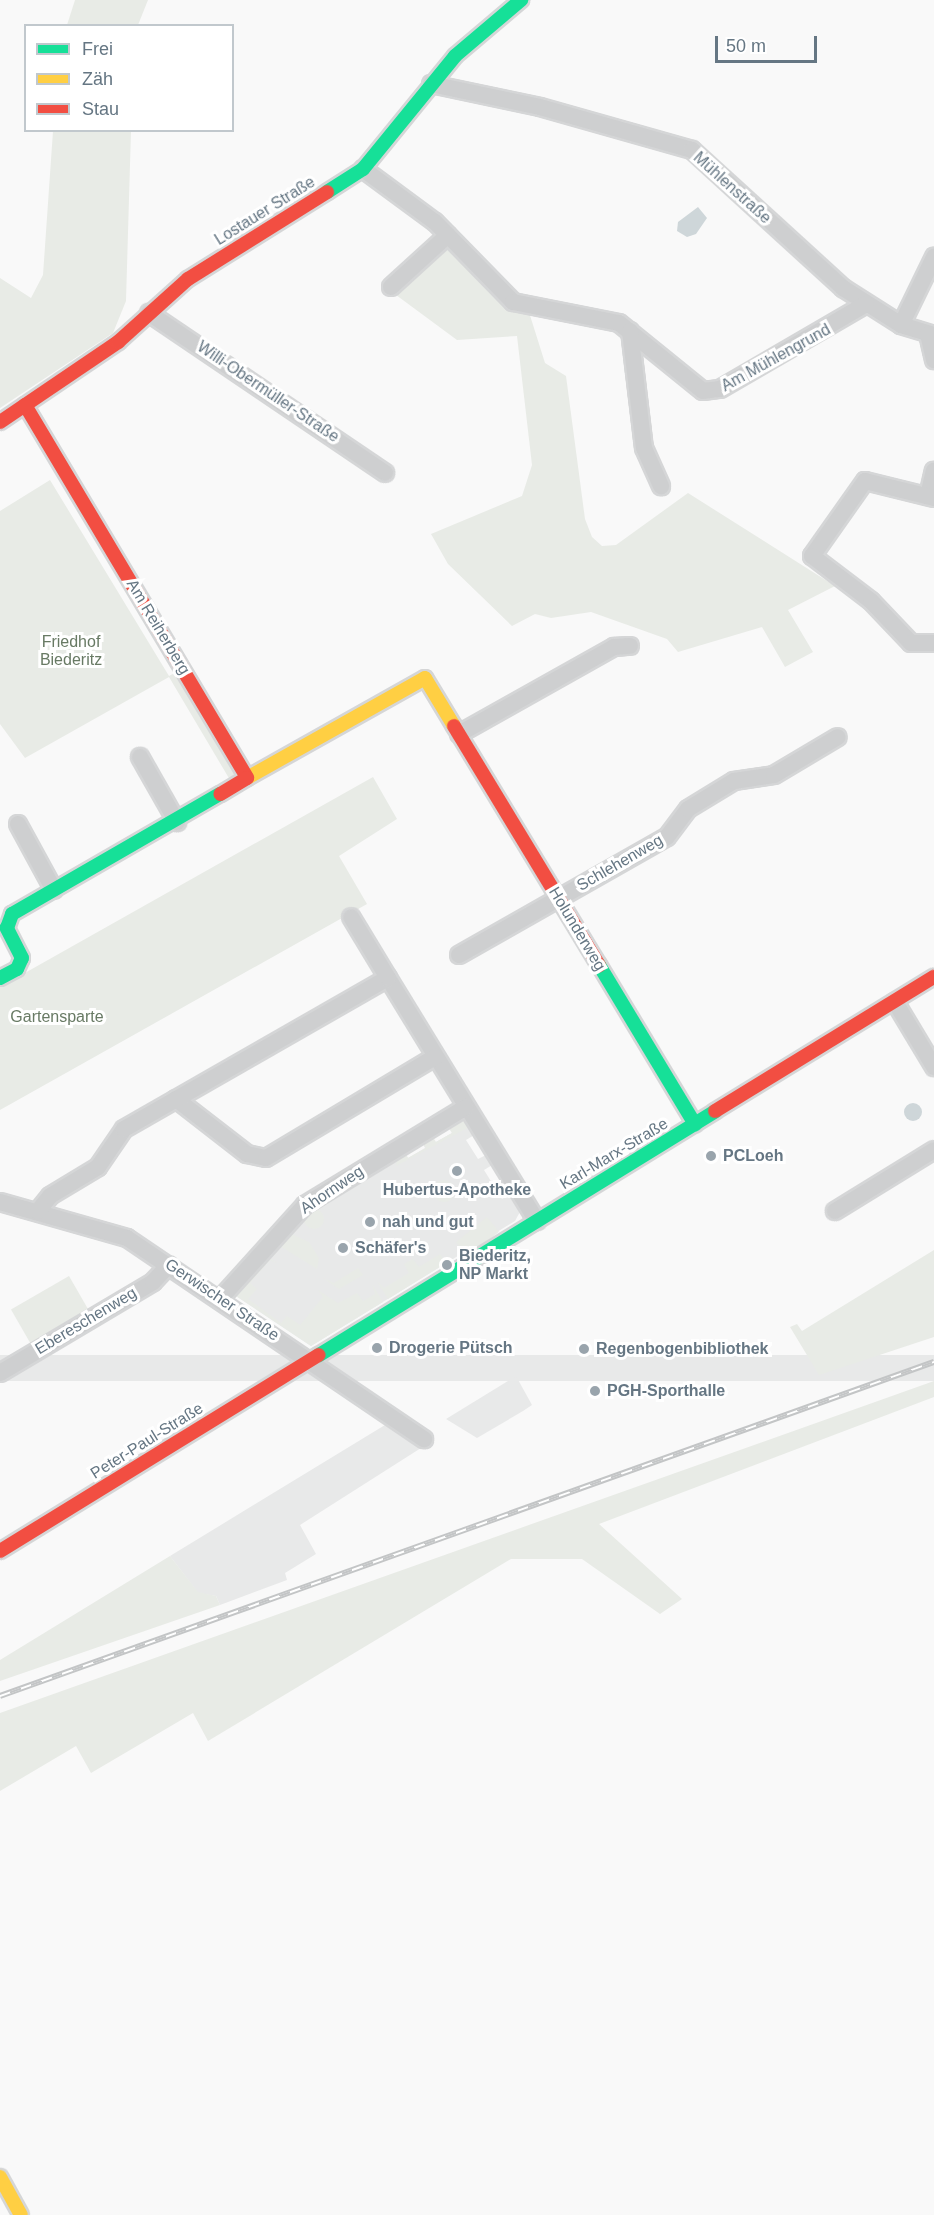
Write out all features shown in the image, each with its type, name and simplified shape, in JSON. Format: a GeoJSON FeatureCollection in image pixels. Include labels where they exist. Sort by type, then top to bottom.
{"type":"FeatureCollection","features":[{"type":"Feature","properties":{"kind":"street","name":"Lostauer Straße"},"geometry":{"type":"LineString","coordinates":[[0,422],[149,313],[188,279],[363,169],[468,42],[521,0]]}},
{"type":"Feature","properties":{"kind":"street","name":"Mühlenstraße"},"geometry":{"type":"LineString","coordinates":[[431,84],[561,113],[692,150],[866,304],[901,325],[931,335]]}},
{"type":"Feature","properties":{"kind":"street","name":"Am Mühlengrund"},"geometry":{"type":"LineString","coordinates":[[363,169],[448,235],[513,302],[585,312],[630,331],[709,392],[866,304]]}},
{"type":"Feature","properties":{"kind":"street"},"geometry":{"type":"LineString","coordinates":[[391,287],[448,235]]}},
{"type":"Feature","properties":{"kind":"street"},"geometry":{"type":"LineString","coordinates":[[901,325],[934,257]]}},
{"type":"Feature","properties":{"kind":"street","name":"Willi-Obermüller-Straße"},"geometry":{"type":"LineString","coordinates":[[149,313],[385,473]]}},
{"type":"Feature","properties":{"kind":"street"},"geometry":{"type":"LineString","coordinates":[[630,331],[644,448],[661,486]]}},
{"type":"Feature","properties":{"kind":"street"},"geometry":{"type":"LineString","coordinates":[[931,335],[934,360]]}},
{"type":"Feature","properties":{"kind":"street","name":"Am Reiherberg"},"geometry":{"type":"LineString","coordinates":[[25,405],[247,778]]}},
{"type":"Feature","properties":{"kind":"street"},"geometry":{"type":"LineString","coordinates":[[934,471],[931,497],[873,481],[860,484],[812,556],[871,601],[911,643],[934,643]]}},
{"type":"Feature","properties":{"kind":"street"},"geometry":{"type":"LineString","coordinates":[[459,734],[614,647],[630,646]]}},
{"type":"Feature","properties":{"kind":"street","name":"Holunderweg"},"geometry":{"type":"LineString","coordinates":[[247,778],[425,678],[695,1124]]}},
{"type":"Feature","properties":{"kind":"street","name":"Schlehenweg"},"geometry":{"type":"LineString","coordinates":[[459,955],[667,837],[688,809],[734,781],[774,775],[838,737]]}},
{"type":"Feature","properties":{"kind":"street"},"geometry":{"type":"LineString","coordinates":[[140,757],[177,822]]}},
{"type":"Feature","properties":{"kind":"street"},"geometry":{"type":"LineString","coordinates":[[0,978],[22,958],[8,919],[54,890],[177,822],[247,778]]}},
{"type":"Feature","properties":{"kind":"street"},"geometry":{"type":"LineString","coordinates":[[18,824],[54,890]]}},
{"type":"Feature","properties":{"kind":"street"},"geometry":{"type":"LineString","coordinates":[[351,917],[537,1221]]}},
{"type":"Feature","properties":{"kind":"street","name":"Karl-Marx-Straße"},"geometry":{"type":"LineString","coordinates":[[311,1359],[934,977]]}},
{"type":"Feature","properties":{"kind":"street"},"geometry":{"type":"LineString","coordinates":[[38,1211],[50,1196],[98,1167],[118,1134],[388,978]]}},
{"type":"Feature","properties":{"kind":"street"},"geometry":{"type":"LineString","coordinates":[[895,1002],[934,1067]]}},
{"type":"Feature","properties":{"kind":"street"},"geometry":{"type":"LineString","coordinates":[[176,1099],[247,1154],[266,1158],[435,1057]]}},
{"type":"Feature","properties":{"kind":"street","name":"Ahornweg"},"geometry":{"type":"LineString","coordinates":[[220,1299],[305,1205],[466,1107]]}},
{"type":"Feature","properties":{"kind":"street"},"geometry":{"type":"LineString","coordinates":[[835,1211],[934,1150]]}},
{"type":"Feature","properties":{"kind":"street","name":"Gerwischer Straße"},"geometry":{"type":"LineString","coordinates":[[0,1202],[121,1235],[311,1359],[424,1439]]}},
{"type":"Feature","properties":{"kind":"street","name":"Ebereschenweg"},"geometry":{"type":"LineString","coordinates":[[0,1373],[153,1282],[169,1265]]}},
{"type":"Feature","properties":{"kind":"street","name":"Peter-Paul-Straße"},"geometry":{"type":"LineString","coordinates":[[0,1551],[311,1359]]}},
{"type":"Feature","properties":{"kind":"street"},"geometry":{"type":"LineString","coordinates":[[0,2177],[21,2215]]}},
{"type":"Feature","properties":{"kind":"shaded area"},"geometry":{"type":"Polygon","coordinates":[[[698,207],[707,218],[696,234],[687,237],[677,231],[678,222],[698,207]]]}},
{"type":"Feature","properties":{"kind":"shaded area"},"geometry":{"type":"Polygon","coordinates":[[[913,1103],[919,1106],[922,1112],[919,1118],[913,1121],[907,1118],[904,1112],[907,1106],[913,1103]]]}},
{"type":"Feature","properties":{"kind":"shaded area"},"geometry":{"type":"Polygon","coordinates":[[[447,1125],[473,1129],[476,1134],[466,1140],[478,1159],[488,1154],[494,1164],[484,1170],[502,1199],[512,1193],[521,1210],[515,1221],[311,1346],[236,1296],[309,1211],[404,1151],[408,1158],[425,1148],[421,1140],[434,1143],[452,1133],[447,1125]]]}},
{"type":"Feature","properties":{"kind":"shaded area"},"geometry":{"type":"Polygon","coordinates":[[[0,1355],[934,1355],[934,1381],[0,1381],[0,1355]]]}},
{"type":"Feature","properties":{"kind":"shaded area"},"geometry":{"type":"Polygon","coordinates":[[[516,1376],[532,1405],[523,1411],[477,1438],[446,1419],[516,1376]]]}},
{"type":"Feature","properties":{"kind":"shaded area"},"geometry":{"type":"Polygon","coordinates":[[[385,1425],[421,1448],[300,1525],[316,1554],[285,1573],[287,1580],[220,1605],[216,1596],[198,1593],[170,1556],[385,1425]]]}},
{"type":"Feature","properties":{"kind":"green space"},"geometry":{"type":"Polygon","coordinates":[[[75,0],[148,0],[138,24],[67,24],[75,0]]]}},
{"type":"Feature","properties":{"kind":"green space"},"geometry":{"type":"Polygon","coordinates":[[[53,132],[131,132],[126,301],[113,333],[0,408],[0,278],[31,298],[43,275],[53,132]]]}},
{"type":"Feature","properties":{"kind":"green space"},"geometry":{"type":"Polygon","coordinates":[[[447,246],[528,309],[545,363],[566,376],[585,519],[592,537],[602,546],[616,545],[688,493],[835,586],[788,610],[813,652],[785,667],[762,627],[678,652],[667,639],[591,612],[551,618],[535,614],[512,626],[448,564],[431,534],[522,496],[532,465],[517,336],[457,340],[392,292],[447,246]]]}},
{"type":"Feature","properties":{"kind":"green space","name":"Friedhof Biederitz"},"geometry":{"type":"Polygon","coordinates":[[[50,480],[169,676],[178,671],[237,767],[233,785],[169,677],[25,758],[0,724],[0,511],[50,480]]]}},
{"type":"Feature","properties":{"kind":"green space","name":"Gartensparte"},"geometry":{"type":"Polygon","coordinates":[[[373,777],[397,819],[339,856],[367,904],[0,1110],[0,987],[373,777]]]}},
{"type":"Feature","properties":{"kind":"green space"},"geometry":{"type":"Polygon","coordinates":[[[464,1121],[471,1126],[396,1166],[398,1155],[404,1151],[408,1158],[426,1148],[421,1140],[431,1134],[436,1142],[452,1133],[447,1124],[464,1121]]]}},
{"type":"Feature","properties":{"kind":"green space"},"geometry":{"type":"Polygon","coordinates":[[[444,1180],[452,1183],[455,1191],[452,1199],[444,1202],[436,1199],[433,1191],[436,1183],[444,1180]]]}},
{"type":"Feature","properties":{"kind":"green space"},"geometry":{"type":"Polygon","coordinates":[[[314,1209],[321,1212],[324,1219],[321,1226],[314,1229],[307,1226],[304,1219],[307,1212],[314,1209]]]}},
{"type":"Feature","properties":{"kind":"green space"},"geometry":{"type":"Polygon","coordinates":[[[487,1217],[499,1232],[468,1257],[456,1242],[487,1217]]]}},
{"type":"Feature","properties":{"kind":"green space"},"geometry":{"type":"Polygon","coordinates":[[[287,1232],[309,1242],[319,1258],[317,1269],[280,1246],[287,1232]]]}},
{"type":"Feature","properties":{"kind":"green space"},"geometry":{"type":"Polygon","coordinates":[[[934,1250],[934,1337],[819,1375],[790,1327],[797,1324],[802,1331],[934,1250]]]}},
{"type":"Feature","properties":{"kind":"green space"},"geometry":{"type":"Polygon","coordinates":[[[440,1254],[446,1263],[388,1299],[377,1281],[384,1288],[409,1273],[404,1264],[413,1259],[419,1267],[440,1254]]]}},
{"type":"Feature","properties":{"kind":"green space"},"geometry":{"type":"Polygon","coordinates":[[[267,1257],[279,1264],[270,1260],[250,1283],[257,1289],[248,1299],[281,1323],[287,1316],[300,1325],[323,1297],[318,1290],[338,1303],[357,1293],[363,1301],[375,1294],[372,1284],[383,1302],[311,1346],[236,1296],[267,1257]]]}},
{"type":"Feature","properties":{"kind":"green space"},"geometry":{"type":"Polygon","coordinates":[[[358,1268],[363,1275],[339,1289],[323,1278],[334,1283],[358,1268]]]}},
{"type":"Feature","properties":{"kind":"green space"},"geometry":{"type":"Polygon","coordinates":[[[69,1276],[89,1311],[31,1344],[11,1310],[69,1276]]]}},
{"type":"Feature","properties":{"kind":"green space"},"geometry":{"type":"Polygon","coordinates":[[[934,1381],[934,1397],[599,1524],[682,1599],[660,1614],[582,1559],[511,1559],[208,1741],[193,1713],[91,1773],[76,1746],[0,1791],[0,1713],[934,1381]]]}},
{"type":"Feature","properties":{"kind":"green space"},"geometry":{"type":"Polygon","coordinates":[[[170,1556],[198,1592],[216,1596],[220,1605],[0,1681],[0,1660],[170,1556]]]}},
{"type":"Feature","properties":{"kind":"railway"},"geometry":{"type":"LineString","coordinates":[[0,1696],[934,1362]]}},
{"type":"Feature","properties":{"kind":"traffic: fast"},"geometry":{"type":"LineString","coordinates":[[327,192],[363,169],[455,56],[521,0]]}},
{"type":"Feature","properties":{"kind":"traffic: fast"},"geometry":{"type":"LineString","coordinates":[[0,978],[17,969],[22,958],[7,928],[12,914],[220,794]]}},
{"type":"Feature","properties":{"kind":"traffic: fast"},"geometry":{"type":"LineString","coordinates":[[599,965],[695,1124]]}},
{"type":"Feature","properties":{"kind":"traffic: fast"},"geometry":{"type":"LineString","coordinates":[[319,1355],[715,1111]]}},
{"type":"Feature","properties":{"kind":"traffic: slow"},"geometry":{"type":"LineString","coordinates":[[247,778],[425,678],[454,726]]}},
{"type":"Feature","properties":{"kind":"traffic: slow"},"geometry":{"type":"LineString","coordinates":[[0,2177],[21,2215]]}},
{"type":"Feature","properties":{"kind":"traffic: jam"},"geometry":{"type":"LineString","coordinates":[[0,422],[118,342],[188,279],[327,192]]}},
{"type":"Feature","properties":{"kind":"traffic: jam"},"geometry":{"type":"LineString","coordinates":[[25,405],[247,778],[220,794]]}},
{"type":"Feature","properties":{"kind":"traffic: jam"},"geometry":{"type":"LineString","coordinates":[[454,726],[599,965]]}},
{"type":"Feature","properties":{"kind":"traffic: jam"},"geometry":{"type":"LineString","coordinates":[[715,1111],[934,977]]}},
{"type":"Feature","properties":{"kind":"traffic: jam"},"geometry":{"type":"LineString","coordinates":[[0,1551],[319,1355]]}},
{"type":"Feature","properties":{"kind":"place","name":"PCLoeh"},"geometry":{"type":"Point","coordinates":[711,1156]}},
{"type":"Feature","properties":{"kind":"place","name":"Hubertus-Apotheke"},"geometry":{"type":"Point","coordinates":[457,1171]}},
{"type":"Feature","properties":{"kind":"place","name":"nah und gut"},"geometry":{"type":"Point","coordinates":[370,1222]}},
{"type":"Feature","properties":{"kind":"place","name":"Schäfer's"},"geometry":{"type":"Point","coordinates":[343,1248]}},
{"type":"Feature","properties":{"kind":"place","name":"Biederitz, NP Markt"},"geometry":{"type":"Point","coordinates":[447,1265]}},
{"type":"Feature","properties":{"kind":"place","name":"Drogerie Pütsch"},"geometry":{"type":"Point","coordinates":[377,1348]}},
{"type":"Feature","properties":{"kind":"place","name":"Regenbogenbibliothek"},"geometry":{"type":"Point","coordinates":[584,1349]}},
{"type":"Feature","properties":{"kind":"place","name":"PGH-Sporthalle"},"geometry":{"type":"Point","coordinates":[595,1391]}}]}
